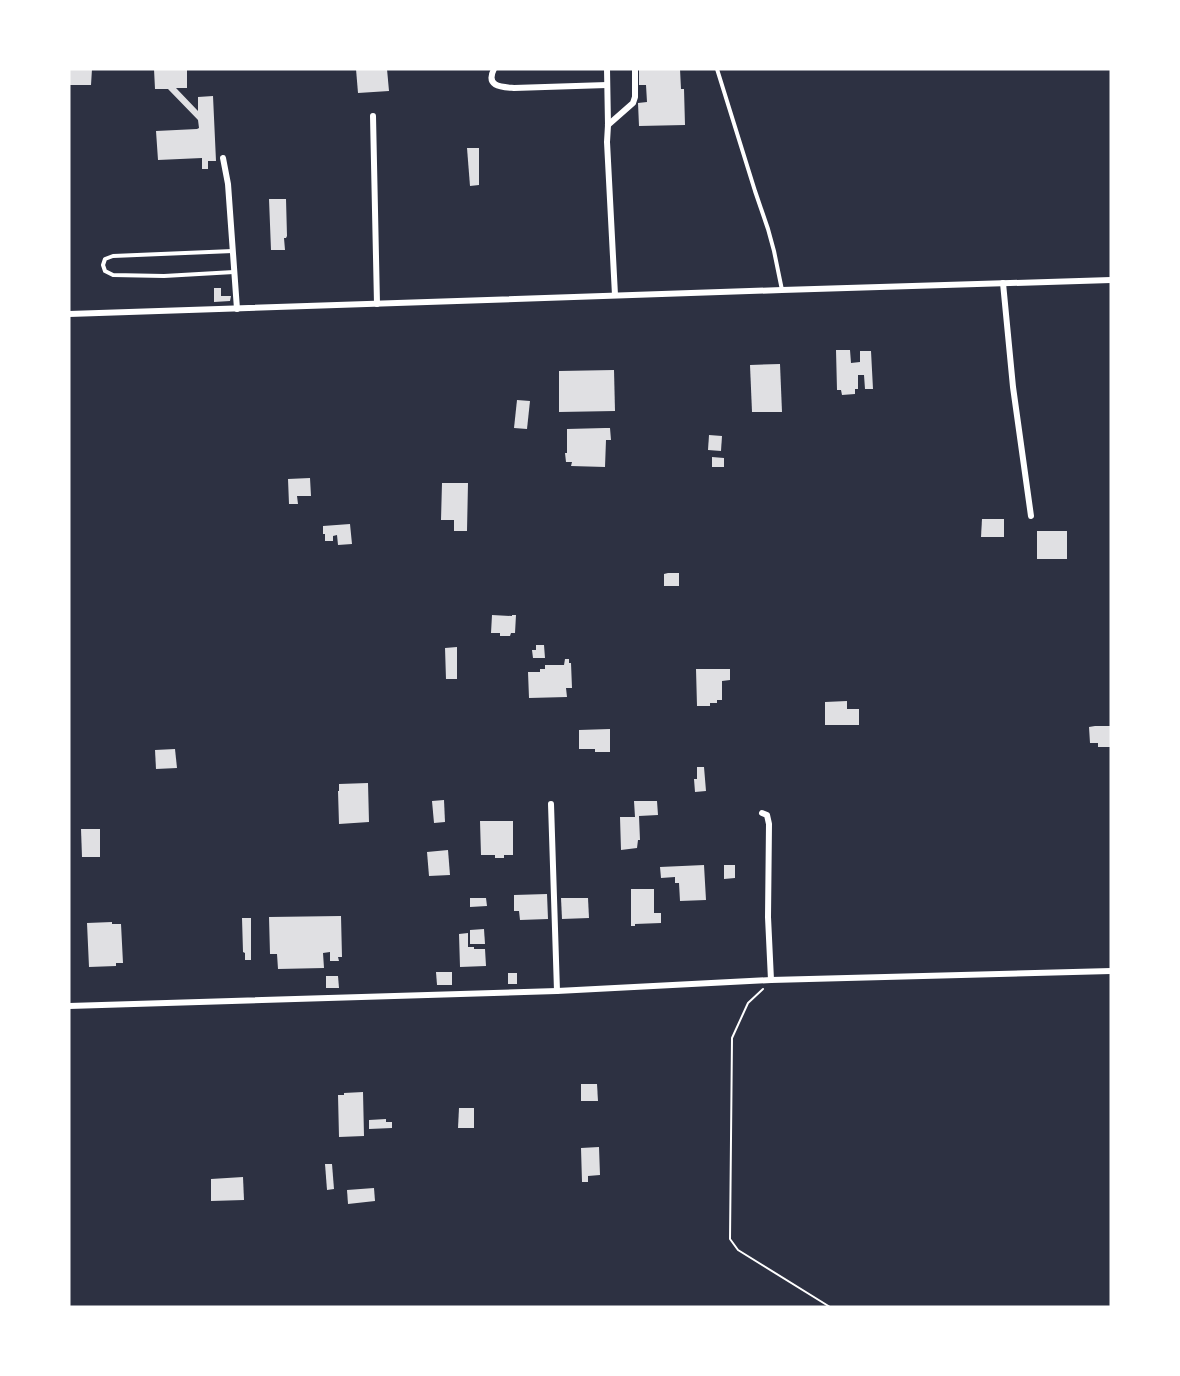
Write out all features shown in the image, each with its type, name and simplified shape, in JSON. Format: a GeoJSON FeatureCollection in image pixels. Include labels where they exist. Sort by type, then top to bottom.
{"type":"FeatureCollection","features":[{"type":"Feature","properties":{"kind":"street"},"geometry":{"type":"LineString","coordinates":[[494,69],[491,74],[492,81],[495,85],[503,87],[607,85]]}},
{"type":"Feature","properties":{"kind":"street"},"geometry":{"type":"LineString","coordinates":[[607,69],[607,142],[615,295]]}},
{"type":"Feature","properties":{"kind":"street"},"geometry":{"type":"LineString","coordinates":[[608,125],[633,103],[635,69]]}},
{"type":"Feature","properties":{"kind":"street"},"geometry":{"type":"LineString","coordinates":[[373,116],[377,304]]}},
{"type":"Feature","properties":{"kind":"street"},"geometry":{"type":"LineString","coordinates":[[223,158],[228,184],[237,309]]}},
{"type":"Feature","properties":{"kind":"street"},"geometry":{"type":"LineString","coordinates":[[69,314],[1111,280]]}},
{"type":"Feature","properties":{"kind":"street"},"geometry":{"type":"LineString","coordinates":[[1003,283],[1013,387],[1031,516]]}},
{"type":"Feature","properties":{"kind":"street"},"geometry":{"type":"LineString","coordinates":[[551,804],[557,991]]}},
{"type":"Feature","properties":{"kind":"street"},"geometry":{"type":"LineString","coordinates":[[762,813],[767,815],[769,824],[768,917],[771,980]]}},
{"type":"Feature","properties":{"kind":"street"},"geometry":{"type":"LineString","coordinates":[[69,1006],[557,991],[771,980],[1111,970]]}},
{"type":"Feature","properties":{"kind":"lane"},"geometry":{"type":"LineString","coordinates":[[717,69],[768,229],[782,290]]}},
{"type":"Feature","properties":{"kind":"lane"},"geometry":{"type":"LineString","coordinates":[[233,251],[113,256],[105,259],[103,265],[105,271],[113,275],[164,276],[234,272]]}},
{"type":"Feature","properties":{"kind":"path"},"geometry":{"type":"LineString","coordinates":[[771,980],[748,1003],[732,1038],[730,1239],[738,1250],[830,1307]]}},
{"type":"Feature","properties":{"kind":"building"},"geometry":{"type":"Polygon","coordinates":[[[69,69],[92,69],[91,85],[69,85],[69,69]]]}},
{"type":"Feature","properties":{"kind":"building"},"geometry":{"type":"Polygon","coordinates":[[[154,69],[187,69],[187,88],[176,88],[198,111],[198,97],[213,96],[216,161],[208,161],[208,169],[202,169],[202,158],[158,160],[156,131],[199,128],[198,120],[168,89],[155,89],[154,69]]]}},
{"type":"Feature","properties":{"kind":"building"},"geometry":{"type":"Polygon","coordinates":[[[356,69],[387,69],[389,91],[358,93],[356,69]]]}},
{"type":"Feature","properties":{"kind":"building"},"geometry":{"type":"Polygon","coordinates":[[[639,69],[680,69],[681,89],[684,89],[685,125],[639,126],[638,103],[647,102],[646,85],[639,85],[639,69]]]}},
{"type":"Feature","properties":{"kind":"building"},"geometry":{"type":"Polygon","coordinates":[[[467,148],[479,148],[479,185],[470,186],[467,148]]]}},
{"type":"Feature","properties":{"kind":"building"},"geometry":{"type":"Polygon","coordinates":[[[269,199],[286,199],[285,250],[271,250],[269,199]]]}},
{"type":"Feature","properties":{"kind":"building"},"geometry":{"type":"Polygon","coordinates":[[[214,288],[221,288],[221,296],[231,296],[230,301],[214,302],[214,288]]]}},
{"type":"Feature","properties":{"kind":"building"},"geometry":{"type":"Polygon","coordinates":[[[836,350],[850,350],[851,363],[860,362],[860,351],[871,351],[873,389],[865,389],[864,375],[858,375],[858,389],[855,389],[855,394],[842,395],[841,390],[837,390],[836,350]]]}},
{"type":"Feature","properties":{"kind":"building"},"geometry":{"type":"Polygon","coordinates":[[[780,364],[782,412],[752,412],[750,365],[780,364]]]}},
{"type":"Feature","properties":{"kind":"building"},"geometry":{"type":"Polygon","coordinates":[[[614,370],[615,411],[559,412],[559,371],[614,370]]]}},
{"type":"Feature","properties":{"kind":"building"},"geometry":{"type":"Polygon","coordinates":[[[517,400],[530,401],[527,429],[514,428],[517,400]]]}},
{"type":"Feature","properties":{"kind":"building"},"geometry":{"type":"Polygon","coordinates":[[[610,428],[611,440],[606,440],[605,467],[571,466],[572,462],[566,462],[567,429],[610,428]]]}},
{"type":"Feature","properties":{"kind":"building"},"geometry":{"type":"Polygon","coordinates":[[[709,435],[722,436],[721,451],[708,450],[709,435]]]}},
{"type":"Feature","properties":{"kind":"building"},"geometry":{"type":"Polygon","coordinates":[[[712,457],[724,458],[724,467],[712,467],[712,457]]]}},
{"type":"Feature","properties":{"kind":"building"},"geometry":{"type":"Polygon","coordinates":[[[310,478],[311,496],[297,496],[298,504],[289,504],[288,479],[310,478]]]}},
{"type":"Feature","properties":{"kind":"building"},"geometry":{"type":"Polygon","coordinates":[[[442,483],[468,483],[467,531],[454,531],[454,520],[441,520],[442,483]]]}},
{"type":"Feature","properties":{"kind":"building"},"geometry":{"type":"Polygon","coordinates":[[[982,519],[1004,519],[1004,537],[981,537],[982,519]]]}},
{"type":"Feature","properties":{"kind":"building"},"geometry":{"type":"Polygon","coordinates":[[[350,524],[352,544],[338,545],[337,535],[333,536],[333,541],[325,541],[323,526],[350,524]]]}},
{"type":"Feature","properties":{"kind":"building"},"geometry":{"type":"Polygon","coordinates":[[[1037,531],[1067,531],[1067,559],[1037,559],[1037,531]]]}},
{"type":"Feature","properties":{"kind":"building"},"geometry":{"type":"Polygon","coordinates":[[[679,573],[679,586],[664,586],[664,574],[679,573]]]}},
{"type":"Feature","properties":{"kind":"building"},"geometry":{"type":"Polygon","coordinates":[[[492,615],[516,615],[515,633],[511,633],[510,636],[500,636],[500,633],[491,633],[492,615]]]}},
{"type":"Feature","properties":{"kind":"building"},"geometry":{"type":"Polygon","coordinates":[[[536,645],[544,645],[545,658],[533,658],[532,650],[536,650],[536,645]]]}},
{"type":"Feature","properties":{"kind":"building"},"geometry":{"type":"Polygon","coordinates":[[[457,647],[457,679],[446,679],[445,648],[457,647]]]}},
{"type":"Feature","properties":{"kind":"building"},"geometry":{"type":"Polygon","coordinates":[[[565,659],[569,659],[571,663],[572,688],[566,688],[567,697],[529,698],[528,672],[540,672],[540,669],[545,669],[545,665],[564,665],[565,659]]]}},
{"type":"Feature","properties":{"kind":"building"},"geometry":{"type":"Polygon","coordinates":[[[696,669],[730,669],[730,680],[722,681],[722,700],[710,703],[710,706],[697,706],[696,669]]]}},
{"type":"Feature","properties":{"kind":"building"},"geometry":{"type":"Polygon","coordinates":[[[847,701],[847,709],[859,709],[859,725],[825,725],[825,702],[847,701]]]}},
{"type":"Feature","properties":{"kind":"building"},"geometry":{"type":"Polygon","coordinates":[[[1111,726],[1111,747],[1098,747],[1098,743],[1090,743],[1089,727],[1111,726]]]}},
{"type":"Feature","properties":{"kind":"building"},"geometry":{"type":"Polygon","coordinates":[[[610,729],[610,752],[579,749],[579,730],[610,729]]]}},
{"type":"Feature","properties":{"kind":"building"},"geometry":{"type":"Polygon","coordinates":[[[175,749],[177,768],[156,769],[155,750],[175,749]]]}},
{"type":"Feature","properties":{"kind":"building"},"geometry":{"type":"Polygon","coordinates":[[[697,767],[704,767],[706,791],[695,792],[694,779],[697,779],[697,767]]]}},
{"type":"Feature","properties":{"kind":"building"},"geometry":{"type":"Polygon","coordinates":[[[368,783],[369,822],[339,824],[339,784],[368,783]]]}},
{"type":"Feature","properties":{"kind":"building"},"geometry":{"type":"Polygon","coordinates":[[[444,800],[445,822],[434,823],[432,801],[444,800]]]}},
{"type":"Feature","properties":{"kind":"building"},"geometry":{"type":"Polygon","coordinates":[[[634,801],[657,801],[658,815],[639,816],[640,840],[638,840],[637,848],[621,850],[620,817],[635,817],[634,801]]]}},
{"type":"Feature","properties":{"kind":"building"},"geometry":{"type":"Polygon","coordinates":[[[480,821],[513,821],[513,855],[495,858],[495,855],[481,855],[480,821]]]}},
{"type":"Feature","properties":{"kind":"building"},"geometry":{"type":"Polygon","coordinates":[[[81,829],[100,829],[100,857],[82,857],[81,829]]]}},
{"type":"Feature","properties":{"kind":"building"},"geometry":{"type":"Polygon","coordinates":[[[448,850],[450,875],[429,876],[427,852],[448,850]]]}},
{"type":"Feature","properties":{"kind":"building"},"geometry":{"type":"Polygon","coordinates":[[[704,865],[706,900],[680,901],[679,883],[675,883],[675,877],[661,878],[660,867],[704,865]]]}},
{"type":"Feature","properties":{"kind":"building"},"geometry":{"type":"Polygon","coordinates":[[[724,865],[735,865],[735,878],[724,879],[724,865]]]}},
{"type":"Feature","properties":{"kind":"building"},"geometry":{"type":"Polygon","coordinates":[[[631,889],[654,889],[654,913],[661,913],[661,923],[631,926],[631,889]]]}},
{"type":"Feature","properties":{"kind":"building"},"geometry":{"type":"Polygon","coordinates":[[[547,894],[548,919],[520,920],[519,911],[514,911],[514,895],[547,894]]]}},
{"type":"Feature","properties":{"kind":"building"},"geometry":{"type":"Polygon","coordinates":[[[470,898],[486,898],[487,906],[470,907],[470,898]]]}},
{"type":"Feature","properties":{"kind":"building"},"geometry":{"type":"Polygon","coordinates":[[[561,898],[588,898],[589,918],[562,919],[561,898]]]}},
{"type":"Feature","properties":{"kind":"building"},"geometry":{"type":"Polygon","coordinates":[[[341,916],[342,957],[338,957],[339,961],[330,961],[330,952],[323,953],[324,968],[278,969],[277,954],[270,954],[269,917],[341,916]]]}},
{"type":"Feature","properties":{"kind":"building"},"geometry":{"type":"Polygon","coordinates":[[[242,918],[251,918],[251,960],[245,960],[243,952],[242,918]]]}},
{"type":"Feature","properties":{"kind":"building"},"geometry":{"type":"Polygon","coordinates":[[[112,922],[112,924],[121,924],[123,963],[116,963],[116,966],[89,967],[87,923],[112,922]]]}},
{"type":"Feature","properties":{"kind":"building"},"geometry":{"type":"Polygon","coordinates":[[[484,929],[485,944],[470,944],[470,930],[484,929]]]}},
{"type":"Feature","properties":{"kind":"building"},"geometry":{"type":"Polygon","coordinates":[[[468,933],[468,947],[485,949],[486,966],[460,967],[459,934],[468,933]]]}},
{"type":"Feature","properties":{"kind":"building"},"geometry":{"type":"Polygon","coordinates":[[[436,972],[452,972],[452,985],[437,985],[436,972]]]}},
{"type":"Feature","properties":{"kind":"building"},"geometry":{"type":"Polygon","coordinates":[[[508,973],[517,973],[517,984],[508,984],[508,973]]]}},
{"type":"Feature","properties":{"kind":"building"},"geometry":{"type":"Polygon","coordinates":[[[326,976],[338,976],[339,988],[326,988],[326,976]]]}},
{"type":"Feature","properties":{"kind":"building"},"geometry":{"type":"Polygon","coordinates":[[[581,1084],[597,1084],[598,1101],[581,1101],[581,1084]]]}},
{"type":"Feature","properties":{"kind":"building"},"geometry":{"type":"Polygon","coordinates":[[[363,1092],[364,1136],[339,1137],[338,1095],[363,1092]]]}},
{"type":"Feature","properties":{"kind":"building"},"geometry":{"type":"Polygon","coordinates":[[[459,1108],[474,1108],[474,1128],[458,1128],[459,1108]]]}},
{"type":"Feature","properties":{"kind":"building"},"geometry":{"type":"Polygon","coordinates":[[[386,1119],[386,1122],[392,1122],[392,1128],[369,1129],[369,1120],[386,1119]]]}},
{"type":"Feature","properties":{"kind":"building"},"geometry":{"type":"Polygon","coordinates":[[[599,1147],[600,1175],[588,1176],[588,1182],[582,1182],[581,1148],[599,1147]]]}},
{"type":"Feature","properties":{"kind":"building"},"geometry":{"type":"Polygon","coordinates":[[[325,1164],[332,1164],[334,1189],[327,1190],[325,1164]]]}},
{"type":"Feature","properties":{"kind":"building"},"geometry":{"type":"Polygon","coordinates":[[[243,1177],[244,1200],[211,1201],[211,1179],[243,1177]]]}},
{"type":"Feature","properties":{"kind":"building"},"geometry":{"type":"Polygon","coordinates":[[[374,1188],[375,1201],[348,1204],[347,1190],[374,1188]]]}}]}
